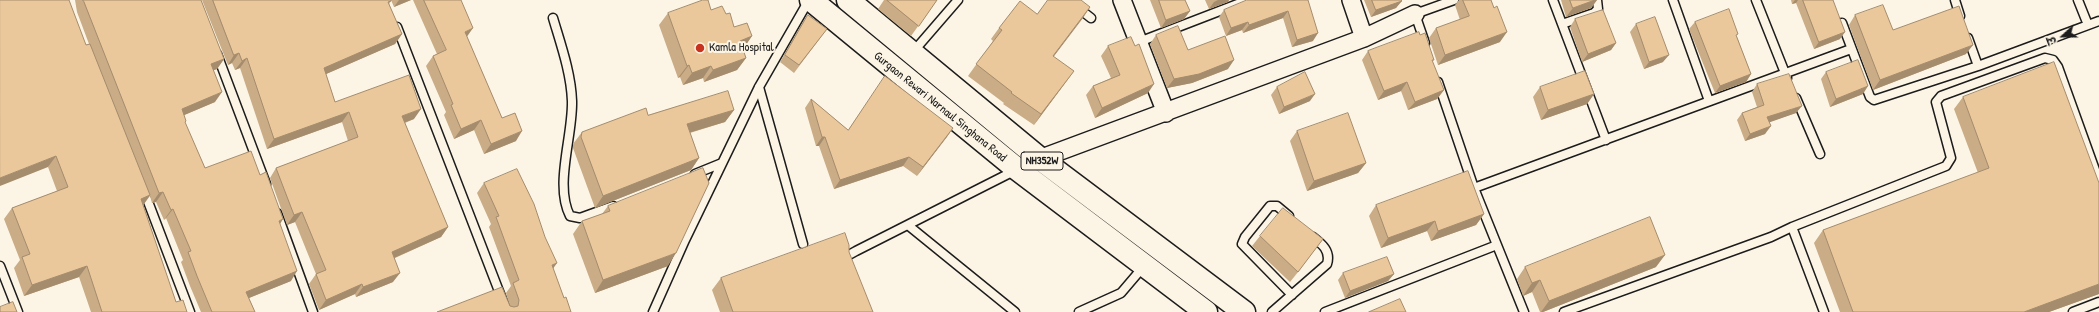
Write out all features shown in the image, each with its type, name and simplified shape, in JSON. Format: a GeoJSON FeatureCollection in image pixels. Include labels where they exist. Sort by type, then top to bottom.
{"type":"FeatureCollection","features":[{"type":"Feature","properties":{"kind":"highway","name":"Gurgaon Rewari Narnaul Singhana Road"},"geometry":{"type":"LineString","coordinates":[[810,0],[1017,170],[1150,255],[1206,312]]}},
{"type":"Feature","properties":{"kind":"highway","name":"NH352W"},"geometry":{"type":"LineString","coordinates":[[848,0],[1039,158],[1150,255],[1244,312]]}},
{"type":"Feature","properties":{"kind":"street"},"geometry":{"type":"LineString","coordinates":[[1122,0],[1166,113]]}},
{"type":"Feature","properties":{"kind":"street"},"geometry":{"type":"LineString","coordinates":[[1351,0],[1364,38]]}},
{"type":"Feature","properties":{"kind":"street"},"geometry":{"type":"LineString","coordinates":[[1017,170],[1039,158],[1166,113],[1364,38],[1415,14]]}},
{"type":"Feature","properties":{"kind":"lane"},"geometry":{"type":"LineString","coordinates":[[653,312],[759,87],[810,0]]}},
{"type":"Feature","properties":{"kind":"lane"},"geometry":{"type":"LineString","coordinates":[[912,53],[958,0]]}},
{"type":"Feature","properties":{"kind":"lane"},"geometry":{"type":"LineString","coordinates":[[1068,0],[1091,18]]}},
{"type":"Feature","properties":{"kind":"lane"},"geometry":{"type":"LineString","coordinates":[[1139,42],[1248,0]]}},
{"type":"Feature","properties":{"kind":"lane"},"geometry":{"type":"LineString","coordinates":[[1428,52],[1415,14],[1454,0]]}},
{"type":"Feature","properties":{"kind":"lane"},"geometry":{"type":"LineString","coordinates":[[1553,0],[1606,140]]}},
{"type":"Feature","properties":{"kind":"lane"},"geometry":{"type":"LineString","coordinates":[[1562,24],[1594,13],[1598,8],[1597,0]]}},
{"type":"Feature","properties":{"kind":"lane"},"geometry":{"type":"LineString","coordinates":[[1673,0],[1709,101]]}},
{"type":"Feature","properties":{"kind":"lane"},"geometry":{"type":"LineString","coordinates":[[1756,0],[1820,154]]}},
{"type":"Feature","properties":{"kind":"lane"},"geometry":{"type":"LineString","coordinates":[[1955,0],[1978,66]]}},
{"type":"Feature","properties":{"kind":"lane"},"geometry":{"type":"LineString","coordinates":[[2078,0],[2088,25]]}},
{"type":"Feature","properties":{"kind":"lane"},"geometry":{"type":"LineString","coordinates":[[1838,14],[1870,96],[1874,100],[1978,66],[2099,21]]}},
{"type":"Feature","properties":{"kind":"lane"},"geometry":{"type":"LineString","coordinates":[[554,18],[570,76],[572,102],[564,183],[565,207],[570,216],[580,218],[624,202]]}},
{"type":"Feature","properties":{"kind":"lane"},"geometry":{"type":"LineString","coordinates":[[394,20],[506,312]]}},
{"type":"Feature","properties":{"kind":"lane"},"geometry":{"type":"LineString","coordinates":[[214,46],[269,193]]}},
{"type":"Feature","properties":{"kind":"lane"},"geometry":{"type":"LineString","coordinates":[[1474,188],[1851,49]]}},
{"type":"Feature","properties":{"kind":"lane"},"geometry":{"type":"LineString","coordinates":[[1564,312],[1771,237],[1792,227],[1946,166],[1951,158],[1936,102],[1940,96],[2046,58],[2053,60],[2058,67],[2099,181]]}},
{"type":"Feature","properties":{"kind":"lane"},"geometry":{"type":"LineString","coordinates":[[1436,75],[1474,188],[1524,312]]}},
{"type":"Feature","properties":{"kind":"lane"},"geometry":{"type":"LineString","coordinates":[[759,87],[803,244]]}},
{"type":"Feature","properties":{"kind":"lane"},"geometry":{"type":"LineString","coordinates":[[687,177],[722,163]]}},
{"type":"Feature","properties":{"kind":"lane"},"geometry":{"type":"LineString","coordinates":[[848,269],[845,262],[847,256],[909,226],[1017,170]]}},
{"type":"Feature","properties":{"kind":"lane"},"geometry":{"type":"LineString","coordinates":[[139,179],[190,312]]}},
{"type":"Feature","properties":{"kind":"lane"},"geometry":{"type":"LineString","coordinates":[[1292,295],[1242,244],[1245,237],[1270,206],[1277,206],[1294,221]]}},
{"type":"Feature","properties":{"kind":"lane"},"geometry":{"type":"LineString","coordinates":[[275,208],[313,312]]}},
{"type":"Feature","properties":{"kind":"lane"},"geometry":{"type":"LineString","coordinates":[[909,226],[1015,312]]}},
{"type":"Feature","properties":{"kind":"lane"},"geometry":{"type":"LineString","coordinates":[[1792,227],[1824,312]]}},
{"type":"Feature","properties":{"kind":"lane"},"geometry":{"type":"LineString","coordinates":[[1272,312],[1324,269],[1329,259],[1323,245],[1306,230]]}},
{"type":"Feature","properties":{"kind":"lane"},"geometry":{"type":"LineString","coordinates":[[1325,312],[1497,245]]}},
{"type":"Feature","properties":{"kind":"lane"},"geometry":{"type":"LineString","coordinates":[[1079,312],[1121,293],[1138,276],[1150,255]]}},
{"type":"Feature","properties":{"kind":"lane"},"geometry":{"type":"LineString","coordinates":[[1,270],[18,312]]}},
{"type":"Feature","properties":{"kind":"lane"},"geometry":{"type":"LineString","coordinates":[[2073,312],[2099,302]]}},
{"type":"Feature","properties":{"kind":"building"},"geometry":{"type":"Polygon","coordinates":[[[0,0],[69,0],[86,45],[90,44],[150,195],[141,199],[176,302],[183,300],[187,312],[102,312],[87,266],[32,285],[22,257],[30,254],[12,208],[68,187],[56,156],[0,178],[0,0]]]}},
{"type":"Feature","properties":{"kind":"building"},"geometry":{"type":"Polygon","coordinates":[[[83,0],[201,0],[224,59],[211,64],[222,92],[182,109],[185,122],[205,168],[251,151],[260,175],[266,172],[283,219],[279,221],[297,271],[246,292],[255,312],[212,312],[188,252],[191,251],[173,209],[171,210],[163,192],[159,193],[83,0]]]}},
{"type":"Feature","properties":{"kind":"building"},"geometry":{"type":"Polygon","coordinates":[[[213,0],[391,0],[388,2],[402,34],[324,68],[335,102],[409,75],[421,109],[402,116],[448,227],[392,252],[400,273],[363,287],[362,284],[326,300],[316,274],[326,270],[302,212],[294,215],[276,168],[358,137],[349,112],[274,139],[247,58],[242,61],[239,53],[234,55],[213,0]]]}},
{"type":"Feature","properties":{"kind":"building"},"geometry":{"type":"Polygon","coordinates":[[[424,0],[461,0],[473,28],[465,32],[502,118],[515,113],[522,131],[491,144],[481,120],[461,129],[451,105],[453,104],[433,56],[446,50],[424,0]]]}},
{"type":"Feature","properties":{"kind":"building"},"geometry":{"type":"Polygon","coordinates":[[[703,0],[708,0],[711,10],[722,6],[726,14],[730,13],[734,27],[747,23],[752,36],[740,41],[746,58],[713,70],[711,66],[692,73],[689,65],[687,66],[668,13],[703,0]]]}},
{"type":"Feature","properties":{"kind":"building"},"geometry":{"type":"Polygon","coordinates":[[[887,0],[937,0],[919,26],[887,0]]]}},
{"type":"Feature","properties":{"kind":"building"},"geometry":{"type":"Polygon","coordinates":[[[1048,0],[1081,0],[1090,7],[1053,56],[1074,71],[1041,114],[1011,93],[1012,92],[976,64],[1002,30],[999,28],[1020,1],[1037,14],[1048,0]]]}},
{"type":"Feature","properties":{"kind":"building"},"geometry":{"type":"Polygon","coordinates":[[[1159,0],[1185,0],[1190,11],[1166,20],[1159,0]]]}},
{"type":"Feature","properties":{"kind":"building"},"geometry":{"type":"Polygon","coordinates":[[[1247,0],[1308,0],[1318,33],[1297,40],[1288,11],[1249,25],[1248,22],[1231,28],[1224,10],[1247,0]]]}},
{"type":"Feature","properties":{"kind":"building"},"geometry":{"type":"Polygon","coordinates":[[[1372,0],[1401,0],[1402,1],[1376,10],[1372,0]]]}},
{"type":"Feature","properties":{"kind":"building"},"geometry":{"type":"Polygon","coordinates":[[[1463,0],[1491,0],[1494,8],[1497,6],[1507,32],[1445,55],[1436,28],[1469,16],[1463,0]]]}},
{"type":"Feature","properties":{"kind":"building"},"geometry":{"type":"Polygon","coordinates":[[[1570,0],[1595,0],[1573,8],[1570,0]]]}},
{"type":"Feature","properties":{"kind":"building"},"geometry":{"type":"Polygon","coordinates":[[[1803,0],[1833,0],[1845,32],[1819,42],[1803,0]]]}},
{"type":"Feature","properties":{"kind":"building"},"geometry":{"type":"Polygon","coordinates":[[[1883,5],[1893,30],[1959,6],[1973,45],[1880,80],[1855,15],[1883,5]]]}},
{"type":"Feature","properties":{"kind":"building"},"geometry":{"type":"Polygon","coordinates":[[[1729,9],[1738,34],[1736,35],[1751,74],[1720,86],[1695,22],[1729,9]]]}},
{"type":"Feature","properties":{"kind":"building"},"geometry":{"type":"Polygon","coordinates":[[[1603,10],[1616,43],[1588,54],[1575,19],[1603,10]]]}},
{"type":"Feature","properties":{"kind":"building"},"geometry":{"type":"Polygon","coordinates":[[[808,15],[827,29],[799,65],[785,55],[808,15]]]}},
{"type":"Feature","properties":{"kind":"building"},"geometry":{"type":"Polygon","coordinates":[[[1655,17],[1669,55],[1649,62],[1636,24],[1655,17]]]}},
{"type":"Feature","properties":{"kind":"building"},"geometry":{"type":"Polygon","coordinates":[[[1178,26],[1188,50],[1225,36],[1234,60],[1199,74],[1174,79],[1156,35],[1178,26]]]}},
{"type":"Feature","properties":{"kind":"building"},"geometry":{"type":"Polygon","coordinates":[[[1419,32],[1420,35],[1425,33],[1434,60],[1432,60],[1444,90],[1415,102],[1407,82],[1384,91],[1368,51],[1419,32]]]}},
{"type":"Feature","properties":{"kind":"building"},"geometry":{"type":"Polygon","coordinates":[[[1131,37],[1135,46],[1139,44],[1154,84],[1102,108],[1093,86],[1120,75],[1108,46],[1131,37]]]}},
{"type":"Feature","properties":{"kind":"building"},"geometry":{"type":"Polygon","coordinates":[[[1858,60],[1868,86],[1836,99],[1826,72],[1858,60]]]}},
{"type":"Feature","properties":{"kind":"building"},"geometry":{"type":"Polygon","coordinates":[[[2054,62],[2099,183],[2099,284],[2024,312],[1853,312],[1823,230],[1989,168],[1963,97],[2054,62]]]}},
{"type":"Feature","properties":{"kind":"building"},"geometry":{"type":"Polygon","coordinates":[[[1585,71],[1594,94],[1548,110],[1540,87],[1585,71]]]}},
{"type":"Feature","properties":{"kind":"building"},"geometry":{"type":"Polygon","coordinates":[[[1305,72],[1315,94],[1284,107],[1277,87],[1305,72]]]}},
{"type":"Feature","properties":{"kind":"building"},"geometry":{"type":"Polygon","coordinates":[[[1789,74],[1802,106],[1767,117],[1771,126],[1750,134],[1742,113],[1764,105],[1757,84],[1789,74]]]}},
{"type":"Feature","properties":{"kind":"building"},"geometry":{"type":"Polygon","coordinates":[[[885,76],[953,128],[923,167],[909,157],[840,180],[825,137],[822,137],[811,99],[848,130],[885,76]]]}},
{"type":"Feature","properties":{"kind":"building"},"geometry":{"type":"Polygon","coordinates":[[[728,91],[734,110],[687,124],[699,158],[603,196],[581,137],[582,132],[646,108],[648,115],[728,91]]]}},
{"type":"Feature","properties":{"kind":"building"},"geometry":{"type":"Polygon","coordinates":[[[1348,113],[1366,163],[1314,181],[1297,131],[1348,113]]]}},
{"type":"Feature","properties":{"kind":"building"},"geometry":{"type":"Polygon","coordinates":[[[703,168],[709,183],[676,253],[603,280],[582,221],[610,211],[608,206],[703,168]]]}},
{"type":"Feature","properties":{"kind":"building"},"geometry":{"type":"Polygon","coordinates":[[[517,169],[534,204],[545,237],[557,263],[552,265],[564,298],[566,297],[571,312],[437,312],[502,287],[510,306],[518,306],[519,300],[513,283],[519,280],[496,217],[499,216],[484,183],[517,169]]]}},
{"type":"Feature","properties":{"kind":"building"},"geometry":{"type":"Polygon","coordinates":[[[1468,171],[1484,214],[1438,231],[1435,221],[1388,238],[1376,205],[1468,171]]]}},
{"type":"Feature","properties":{"kind":"building"},"geometry":{"type":"Polygon","coordinates":[[[1283,208],[1323,239],[1298,272],[1260,236],[1283,208]]]}},
{"type":"Feature","properties":{"kind":"building"},"geometry":{"type":"Polygon","coordinates":[[[1650,217],[1665,255],[1549,301],[1540,280],[1532,283],[1525,267],[1650,217]]]}},
{"type":"Feature","properties":{"kind":"building"},"geometry":{"type":"Polygon","coordinates":[[[845,233],[849,245],[849,252],[873,312],[733,312],[721,278],[845,233]]]}},
{"type":"Feature","properties":{"kind":"building"},"geometry":{"type":"Polygon","coordinates":[[[1387,257],[1394,274],[1350,291],[1343,273],[1387,257]]]}},
{"type":"Feature","properties":{"kind":"building"},"geometry":{"type":"Polygon","coordinates":[[[1400,299],[1406,312],[1369,312],[1400,299]]]}},
{"type":"Feature","properties":{"kind":"building"},"geometry":{"type":"Polygon","coordinates":[[[13,302],[17,312],[0,312],[0,307],[13,302]]]}},
{"type":"Feature","properties":{"kind":"place","name":"Kamla Hospital"},"geometry":{"type":"Point","coordinates":[700,48]}}]}
